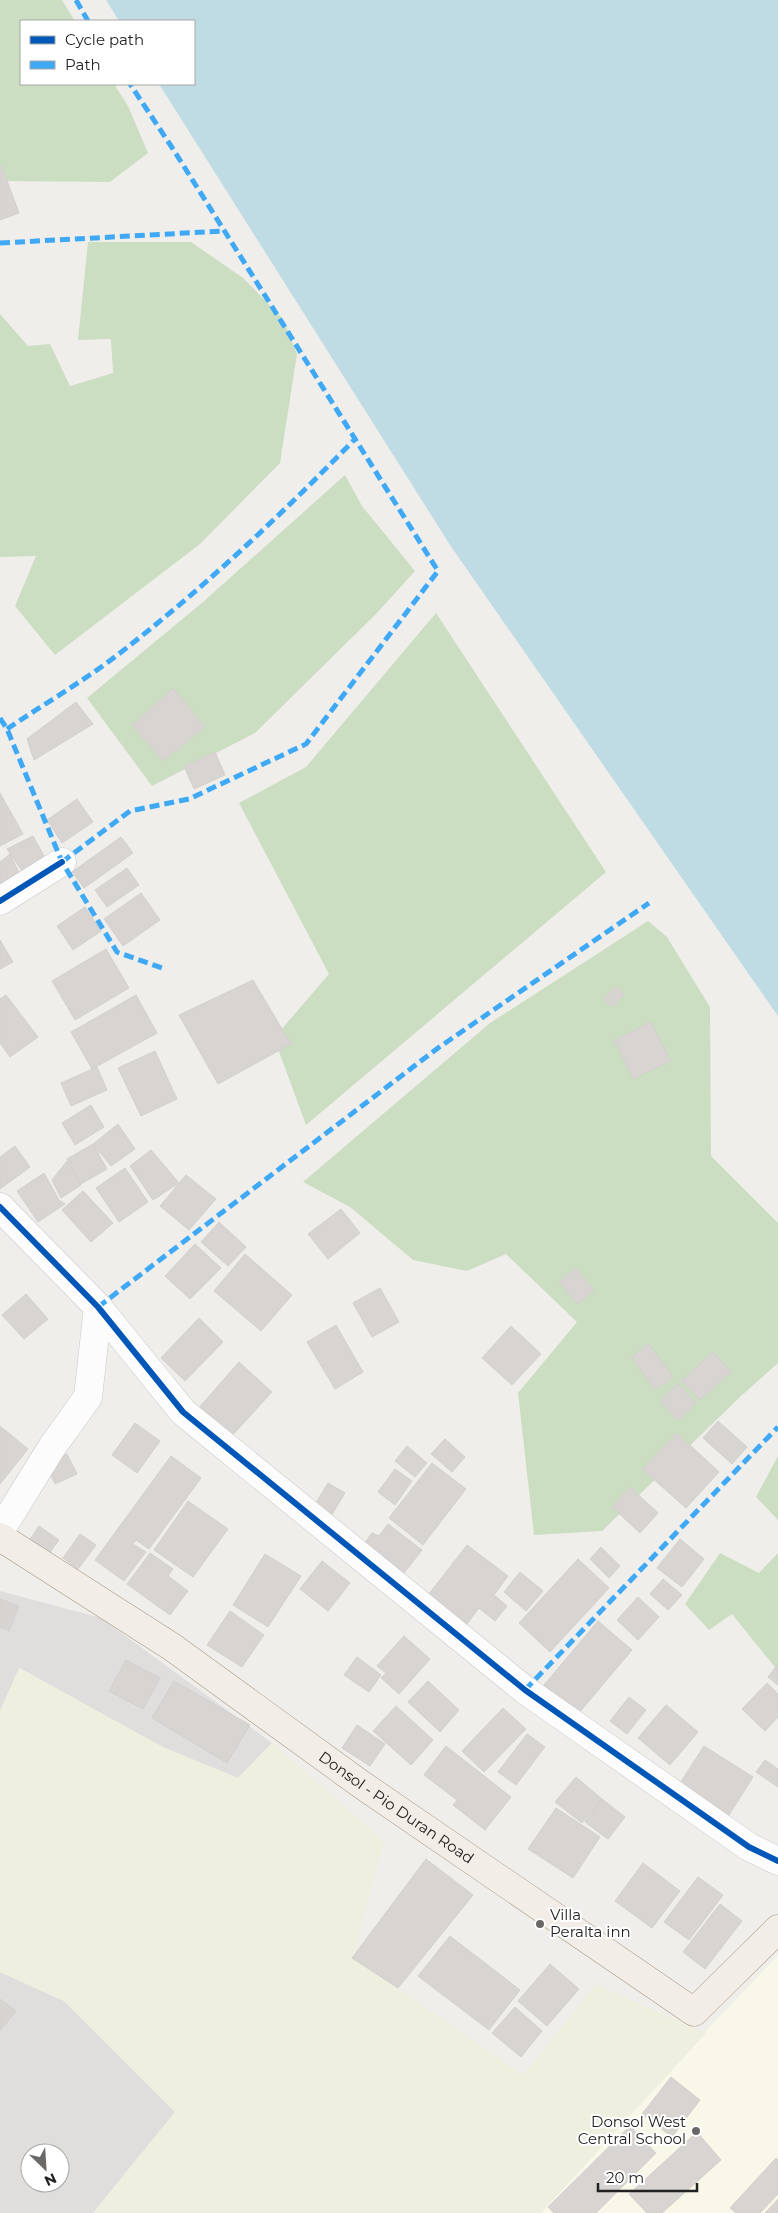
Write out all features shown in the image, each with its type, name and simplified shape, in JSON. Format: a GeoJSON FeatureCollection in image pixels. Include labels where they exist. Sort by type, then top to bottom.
{"type":"FeatureCollection","features":[{"type":"Feature","properties":{"kind":"main road","name":"Donsol - Pio Duran Road"},"geometry":{"type":"LineString","coordinates":[[0,1537],[172,1647],[362,1784],[694,2012],[778,1929]]}},
{"type":"Feature","properties":{"kind":"street"},"geometry":{"type":"LineString","coordinates":[[0,901],[62,862]]}},
{"type":"Feature","properties":{"kind":"street"},"geometry":{"type":"LineString","coordinates":[[0,1207],[98,1307],[183,1412],[190,1418],[525,1690],[749,1847],[778,1861]]}},
{"type":"Feature","properties":{"kind":"street"},"geometry":{"type":"LineString","coordinates":[[0,1531],[52,1447],[88,1397],[98,1307]]}},
{"type":"Feature","properties":{"kind":"shaded area"},"geometry":{"type":"Polygon","coordinates":[[[0,1591],[101,1618],[272,1743],[238,1778],[163,1748],[20,1668],[0,1711],[0,1591]]]}},
{"type":"Feature","properties":{"kind":"shaded area","name":"Donsol West Central School"},"geometry":{"type":"Polygon","coordinates":[[[778,1955],[778,2213],[541,2213],[688,2050],[778,1955]]]}},
{"type":"Feature","properties":{"kind":"shaded area"},"geometry":{"type":"Polygon","coordinates":[[[0,1972],[64,2001],[175,2112],[93,2213],[0,2213],[0,1972]]]}},
{"type":"Feature","properties":{"kind":"green space"},"geometry":{"type":"Polygon","coordinates":[[[0,0],[62,0],[74,20],[20,20],[20,85],[115,85],[128,106],[148,153],[110,182],[0,181],[0,0]]]}},
{"type":"Feature","properties":{"kind":"green space"},"geometry":{"type":"Polygon","coordinates":[[[88,242],[191,242],[243,278],[283,319],[297,354],[280,463],[200,544],[55,655],[15,606],[36,556],[0,557],[0,314],[28,346],[50,344],[70,386],[113,373],[111,339],[78,340],[88,242]]]}},
{"type":"Feature","properties":{"kind":"green space"},"geometry":{"type":"Polygon","coordinates":[[[345,475],[362,506],[415,571],[376,614],[255,733],[152,786],[87,698],[203,602],[345,475]]]}},
{"type":"Feature","properties":{"kind":"green space"},"geometry":{"type":"Polygon","coordinates":[[[436,613],[606,872],[306,1125],[274,1038],[329,974],[239,803],[306,767],[436,613]]]}},
{"type":"Feature","properties":{"kind":"green space"},"geometry":{"type":"Polygon","coordinates":[[[648,921],[667,937],[710,1007],[711,1156],[778,1223],[778,1363],[741,1396],[602,1531],[534,1535],[518,1393],[577,1322],[506,1254],[467,1271],[413,1260],[350,1207],[303,1182],[490,1023],[648,921]]]}},
{"type":"Feature","properties":{"kind":"green space"},"geometry":{"type":"Polygon","coordinates":[[[778,1456],[778,1520],[756,1497],[778,1456]]]}},
{"type":"Feature","properties":{"kind":"green space"},"geometry":{"type":"Polygon","coordinates":[[[720,1553],[759,1573],[778,1553],[778,1671],[732,1614],[709,1630],[685,1604],[720,1553]]]}},
{"type":"Feature","properties":{"kind":"green space"},"geometry":{"type":"Polygon","coordinates":[[[19,1668],[163,1747],[238,1778],[272,1743],[384,1841],[353,1958],[523,2075],[596,1985],[706,2033],[541,2213],[93,2213],[175,2112],[64,2001],[0,1972],[0,1711],[19,1668]]]}},
{"type":"Feature","properties":{"kind":"water"},"geometry":{"type":"Polygon","coordinates":[[[106,0],[778,0],[778,1016],[450,545],[160,85],[195,85],[195,20],[118,20],[106,0]]]}},
{"type":"Feature","properties":{"kind":"building"},"geometry":{"type":"Polygon","coordinates":[[[0,167],[2,167],[19,213],[0,220],[0,167]]]}},
{"type":"Feature","properties":{"kind":"building"},"geometry":{"type":"Polygon","coordinates":[[[173,688],[205,727],[163,761],[132,725],[173,688]]]}},
{"type":"Feature","properties":{"kind":"building"},"geometry":{"type":"Polygon","coordinates":[[[76,702],[93,724],[34,760],[27,739],[76,702]]]}},
{"type":"Feature","properties":{"kind":"building"},"geometry":{"type":"Polygon","coordinates":[[[215,752],[225,775],[194,789],[184,766],[215,752]]]}},
{"type":"Feature","properties":{"kind":"building"},"geometry":{"type":"Polygon","coordinates":[[[0,793],[23,834],[0,846],[0,793]]]}},
{"type":"Feature","properties":{"kind":"building"},"geometry":{"type":"Polygon","coordinates":[[[77,799],[93,822],[62,843],[47,820],[77,799]]]}},
{"type":"Feature","properties":{"kind":"building"},"geometry":{"type":"Polygon","coordinates":[[[33,836],[48,863],[25,875],[7,849],[33,836]]]}},
{"type":"Feature","properties":{"kind":"building"},"geometry":{"type":"Polygon","coordinates":[[[121,837],[133,853],[84,888],[72,872],[121,837]]]}},
{"type":"Feature","properties":{"kind":"building"},"geometry":{"type":"Polygon","coordinates":[[[10,854],[22,879],[0,890],[0,862],[10,854]]]}},
{"type":"Feature","properties":{"kind":"building"},"geometry":{"type":"Polygon","coordinates":[[[127,868],[139,885],[107,907],[95,890],[127,868]]]}},
{"type":"Feature","properties":{"kind":"building"},"geometry":{"type":"Polygon","coordinates":[[[141,893],[160,920],[123,946],[104,919],[141,893]]]}},
{"type":"Feature","properties":{"kind":"building"},"geometry":{"type":"Polygon","coordinates":[[[85,907],[101,931],[73,950],[57,926],[85,907]]]}},
{"type":"Feature","properties":{"kind":"building"},"geometry":{"type":"Polygon","coordinates":[[[0,940],[13,962],[0,969],[0,940]]]}},
{"type":"Feature","properties":{"kind":"building"},"geometry":{"type":"Polygon","coordinates":[[[106,949],[129,988],[75,1020],[52,981],[106,949]]]}},
{"type":"Feature","properties":{"kind":"building"},"geometry":{"type":"Polygon","coordinates":[[[253,980],[291,1044],[218,1084],[179,1015],[253,980]]]}},
{"type":"Feature","properties":{"kind":"building"},"geometry":{"type":"Polygon","coordinates":[[[616,986],[624,995],[612,1007],[603,999],[616,986]]]}},
{"type":"Feature","properties":{"kind":"building"},"geometry":{"type":"Polygon","coordinates":[[[6,995],[38,1037],[10,1057],[0,1043],[0,999],[6,995]]]}},
{"type":"Feature","properties":{"kind":"building"},"geometry":{"type":"Polygon","coordinates":[[[136,995],[157,1033],[92,1069],[71,1032],[136,995]]]}},
{"type":"Feature","properties":{"kind":"building"},"geometry":{"type":"Polygon","coordinates":[[[651,1022],[671,1061],[633,1079],[614,1040],[651,1022]]]}},
{"type":"Feature","properties":{"kind":"building"},"geometry":{"type":"Polygon","coordinates":[[[155,1051],[177,1099],[141,1116],[118,1068],[155,1051]]]}},
{"type":"Feature","properties":{"kind":"building"},"geometry":{"type":"Polygon","coordinates":[[[97,1067],[107,1090],[71,1106],[61,1083],[97,1067]]]}},
{"type":"Feature","properties":{"kind":"building"},"geometry":{"type":"Polygon","coordinates":[[[91,1105],[104,1127],[75,1145],[62,1123],[91,1105]]]}},
{"type":"Feature","properties":{"kind":"building"},"geometry":{"type":"Polygon","coordinates":[[[118,1124],[135,1149],[111,1166],[93,1144],[118,1124]]]}},
{"type":"Feature","properties":{"kind":"building"},"geometry":{"type":"Polygon","coordinates":[[[93,1144],[107,1169],[81,1184],[67,1159],[93,1144]]]}},
{"type":"Feature","properties":{"kind":"building"},"geometry":{"type":"Polygon","coordinates":[[[15,1146],[30,1167],[0,1189],[0,1157],[15,1146]]]}},
{"type":"Feature","properties":{"kind":"building"},"geometry":{"type":"Polygon","coordinates":[[[151,1150],[179,1183],[153,1200],[130,1166],[151,1150]]]}},
{"type":"Feature","properties":{"kind":"building"},"geometry":{"type":"Polygon","coordinates":[[[67,1161],[81,1185],[61,1198],[52,1180],[67,1161]]]}},
{"type":"Feature","properties":{"kind":"building"},"geometry":{"type":"Polygon","coordinates":[[[125,1168],[148,1202],[119,1222],[96,1188],[125,1168]]]}},
{"type":"Feature","properties":{"kind":"building"},"geometry":{"type":"Polygon","coordinates":[[[44,1173],[59,1200],[65,1204],[38,1222],[17,1191],[44,1173]]]}},
{"type":"Feature","properties":{"kind":"building"},"geometry":{"type":"Polygon","coordinates":[[[186,1175],[216,1199],[189,1230],[160,1206],[186,1175]]]}},
{"type":"Feature","properties":{"kind":"building"},"geometry":{"type":"Polygon","coordinates":[[[83,1191],[113,1223],[91,1242],[62,1210],[83,1191]]]}},
{"type":"Feature","properties":{"kind":"building"},"geometry":{"type":"Polygon","coordinates":[[[341,1209],[360,1233],[328,1259],[308,1234],[341,1209]]]}},
{"type":"Feature","properties":{"kind":"building"},"geometry":{"type":"Polygon","coordinates":[[[219,1222],[246,1247],[228,1266],[201,1242],[219,1222]]]}},
{"type":"Feature","properties":{"kind":"building"},"geometry":{"type":"Polygon","coordinates":[[[195,1244],[221,1268],[190,1299],[165,1276],[195,1244]]]}},
{"type":"Feature","properties":{"kind":"building"},"geometry":{"type":"Polygon","coordinates":[[[245,1254],[292,1295],[261,1331],[214,1291],[245,1254]]]}},
{"type":"Feature","properties":{"kind":"building"},"geometry":{"type":"Polygon","coordinates":[[[576,1268],[594,1291],[577,1304],[559,1282],[576,1268]]]}},
{"type":"Feature","properties":{"kind":"building"},"geometry":{"type":"Polygon","coordinates":[[[380,1288],[399,1322],[372,1337],[353,1303],[380,1288]]]}},
{"type":"Feature","properties":{"kind":"building"},"geometry":{"type":"Polygon","coordinates":[[[26,1294],[48,1319],[24,1339],[2,1315],[26,1294]]]}},
{"type":"Feature","properties":{"kind":"building"},"geometry":{"type":"Polygon","coordinates":[[[199,1318],[223,1342],[185,1381],[161,1358],[199,1318]]]}},
{"type":"Feature","properties":{"kind":"building"},"geometry":{"type":"Polygon","coordinates":[[[336,1325],[363,1372],[335,1389],[307,1342],[336,1325]]]}},
{"type":"Feature","properties":{"kind":"building"},"geometry":{"type":"Polygon","coordinates":[[[511,1326],[541,1354],[512,1385],[482,1358],[511,1326]]]}},
{"type":"Feature","properties":{"kind":"building"},"geometry":{"type":"Polygon","coordinates":[[[649,1344],[673,1377],[655,1390],[631,1357],[649,1344]]]}},
{"type":"Feature","properties":{"kind":"building"},"geometry":{"type":"Polygon","coordinates":[[[713,1352],[731,1372],[700,1400],[681,1381],[713,1352]]]}},
{"type":"Feature","properties":{"kind":"building"},"geometry":{"type":"Polygon","coordinates":[[[239,1362],[272,1392],[229,1439],[197,1410],[239,1362]]]}},
{"type":"Feature","properties":{"kind":"building"},"geometry":{"type":"Polygon","coordinates":[[[678,1384],[696,1403],[677,1421],[660,1401],[678,1384]]]}},
{"type":"Feature","properties":{"kind":"building"},"geometry":{"type":"Polygon","coordinates":[[[718,1421],[747,1447],[732,1464],[703,1438],[718,1421]]]}},
{"type":"Feature","properties":{"kind":"building"},"geometry":{"type":"Polygon","coordinates":[[[135,1423],[160,1441],[137,1473],[112,1455],[135,1423]]]}},
{"type":"Feature","properties":{"kind":"building"},"geometry":{"type":"Polygon","coordinates":[[[0,1426],[28,1449],[0,1484],[0,1426]]]}},
{"type":"Feature","properties":{"kind":"building"},"geometry":{"type":"Polygon","coordinates":[[[677,1433],[719,1472],[686,1508],[642,1469],[677,1433]]]}},
{"type":"Feature","properties":{"kind":"building"},"geometry":{"type":"Polygon","coordinates":[[[445,1439],[465,1457],[452,1472],[431,1454],[445,1439]]]}},
{"type":"Feature","properties":{"kind":"building"},"geometry":{"type":"Polygon","coordinates":[[[407,1446],[427,1463],[415,1477],[395,1461],[407,1446]]]}},
{"type":"Feature","properties":{"kind":"building"},"geometry":{"type":"Polygon","coordinates":[[[67,1454],[77,1474],[55,1484],[46,1464],[67,1454]]]}},
{"type":"Feature","properties":{"kind":"building"},"geometry":{"type":"Polygon","coordinates":[[[171,1456],[201,1478],[149,1549],[136,1540],[133,1544],[146,1552],[124,1581],[95,1560],[171,1456]]]}},
{"type":"Feature","properties":{"kind":"building"},"geometry":{"type":"Polygon","coordinates":[[[432,1463],[466,1489],[423,1545],[389,1518],[432,1463]]]}},
{"type":"Feature","properties":{"kind":"building"},"geometry":{"type":"Polygon","coordinates":[[[395,1469],[412,1481],[395,1505],[378,1492],[395,1469]]]}},
{"type":"Feature","properties":{"kind":"building"},"geometry":{"type":"Polygon","coordinates":[[[328,1483],[345,1493],[331,1516],[314,1506],[328,1483]]]}},
{"type":"Feature","properties":{"kind":"building"},"geometry":{"type":"Polygon","coordinates":[[[630,1487],[658,1513],[640,1533],[612,1507],[630,1487]]]}},
{"type":"Feature","properties":{"kind":"building"},"geometry":{"type":"Polygon","coordinates":[[[188,1501],[228,1529],[193,1577],[154,1550],[188,1501]]]}},
{"type":"Feature","properties":{"kind":"building"},"geometry":{"type":"Polygon","coordinates":[[[388,1524],[422,1550],[400,1578],[361,1548],[372,1533],[379,1536],[388,1524]]]}},
{"type":"Feature","properties":{"kind":"building"},"geometry":{"type":"Polygon","coordinates":[[[39,1526],[59,1540],[48,1555],[29,1541],[39,1526]]]}},
{"type":"Feature","properties":{"kind":"building"},"geometry":{"type":"Polygon","coordinates":[[[80,1534],[96,1545],[78,1569],[63,1558],[80,1534]]]}},
{"type":"Feature","properties":{"kind":"building"},"geometry":{"type":"Polygon","coordinates":[[[680,1539],[704,1559],[682,1587],[657,1568],[680,1539]]]}},
{"type":"Feature","properties":{"kind":"building"},"geometry":{"type":"Polygon","coordinates":[[[467,1545],[508,1576],[494,1595],[507,1606],[495,1621],[479,1608],[464,1628],[425,1599],[467,1545]]]}},
{"type":"Feature","properties":{"kind":"building"},"geometry":{"type":"Polygon","coordinates":[[[601,1547],[620,1566],[609,1578],[590,1559],[601,1547]]]}},
{"type":"Feature","properties":{"kind":"building"},"geometry":{"type":"Polygon","coordinates":[[[150,1553],[173,1569],[168,1576],[188,1591],[170,1615],[127,1584],[150,1553]]]}},
{"type":"Feature","properties":{"kind":"building"},"geometry":{"type":"Polygon","coordinates":[[[265,1554],[301,1576],[268,1627],[233,1605],[265,1554]]]}},
{"type":"Feature","properties":{"kind":"building"},"geometry":{"type":"Polygon","coordinates":[[[578,1559],[609,1588],[550,1652],[519,1623],[578,1559]]]}},
{"type":"Feature","properties":{"kind":"building"},"geometry":{"type":"Polygon","coordinates":[[[322,1561],[350,1583],[328,1611],[300,1589],[322,1561]]]}},
{"type":"Feature","properties":{"kind":"building"},"geometry":{"type":"Polygon","coordinates":[[[520,1572],[543,1591],[526,1611],[504,1592],[520,1572]]]}},
{"type":"Feature","properties":{"kind":"building"},"geometry":{"type":"Polygon","coordinates":[[[663,1579],[682,1595],[668,1610],[650,1594],[663,1579]]]}},
{"type":"Feature","properties":{"kind":"building"},"geometry":{"type":"Polygon","coordinates":[[[638,1597],[659,1617],[638,1640],[617,1620],[638,1597]]]}},
{"type":"Feature","properties":{"kind":"building"},"geometry":{"type":"Polygon","coordinates":[[[0,1599],[19,1606],[9,1631],[0,1627],[0,1599]]]}},
{"type":"Feature","properties":{"kind":"building"},"geometry":{"type":"Polygon","coordinates":[[[230,1611],[264,1635],[242,1667],[207,1645],[230,1611]]]}},
{"type":"Feature","properties":{"kind":"building"},"geometry":{"type":"Polygon","coordinates":[[[598,1621],[632,1650],[578,1714],[544,1685],[598,1621]]]}},
{"type":"Feature","properties":{"kind":"building"},"geometry":{"type":"Polygon","coordinates":[[[404,1636],[430,1659],[399,1694],[381,1678],[386,1673],[377,1666],[404,1636]]]}},
{"type":"Feature","properties":{"kind":"building"},"geometry":{"type":"Polygon","coordinates":[[[357,1657],[381,1675],[369,1692],[344,1675],[357,1657]]]}},
{"type":"Feature","properties":{"kind":"building"},"geometry":{"type":"Polygon","coordinates":[[[126,1660],[160,1678],[143,1709],[109,1691],[126,1660]]]}},
{"type":"Feature","properties":{"kind":"building"},"geometry":{"type":"Polygon","coordinates":[[[778,1664],[778,1685],[768,1677],[778,1664]]]}},
{"type":"Feature","properties":{"kind":"building"},"geometry":{"type":"Polygon","coordinates":[[[174,1681],[250,1725],[227,1763],[152,1718],[174,1681]]]}},
{"type":"Feature","properties":{"kind":"building"},"geometry":{"type":"Polygon","coordinates":[[[428,1681],[459,1710],[440,1732],[408,1702],[428,1681]]]}},
{"type":"Feature","properties":{"kind":"building"},"geometry":{"type":"Polygon","coordinates":[[[767,1683],[778,1694],[778,1717],[765,1731],[742,1709],[767,1683]]]}},
{"type":"Feature","properties":{"kind":"building"},"geometry":{"type":"Polygon","coordinates":[[[629,1697],[646,1710],[627,1734],[610,1721],[629,1697]]]}},
{"type":"Feature","properties":{"kind":"building"},"geometry":{"type":"Polygon","coordinates":[[[666,1705],[698,1732],[670,1765],[638,1738],[666,1705]]]}},
{"type":"Feature","properties":{"kind":"building"},"geometry":{"type":"Polygon","coordinates":[[[396,1706],[433,1740],[411,1765],[373,1731],[396,1706]]]}},
{"type":"Feature","properties":{"kind":"building"},"geometry":{"type":"Polygon","coordinates":[[[503,1708],[526,1729],[484,1772],[462,1751],[503,1708]]]}},
{"type":"Feature","properties":{"kind":"building"},"geometry":{"type":"Polygon","coordinates":[[[357,1725],[385,1744],[370,1766],[342,1748],[357,1725]]]}},
{"type":"Feature","properties":{"kind":"building"},"geometry":{"type":"Polygon","coordinates":[[[527,1734],[545,1747],[516,1785],[498,1772],[527,1734]]]}},
{"type":"Feature","properties":{"kind":"building"},"geometry":{"type":"Polygon","coordinates":[[[446,1746],[511,1797],[485,1830],[453,1805],[457,1800],[424,1775],[446,1746]]]}},
{"type":"Feature","properties":{"kind":"building"},"geometry":{"type":"Polygon","coordinates":[[[704,1746],[753,1777],[724,1823],[675,1791],[704,1746]]]}},
{"type":"Feature","properties":{"kind":"building"},"geometry":{"type":"Polygon","coordinates":[[[765,1760],[778,1769],[778,1787],[756,1772],[765,1760]]]}},
{"type":"Feature","properties":{"kind":"building"},"geometry":{"type":"Polygon","coordinates":[[[576,1777],[602,1799],[582,1823],[555,1802],[576,1777]]]}},
{"type":"Feature","properties":{"kind":"building"},"geometry":{"type":"Polygon","coordinates":[[[602,1799],[625,1817],[608,1839],[585,1822],[602,1799]]]}},
{"type":"Feature","properties":{"kind":"building"},"geometry":{"type":"Polygon","coordinates":[[[556,1808],[600,1837],[573,1878],[528,1849],[556,1808]]]}},
{"type":"Feature","properties":{"kind":"building"},"geometry":{"type":"Polygon","coordinates":[[[426,1859],[473,1895],[398,1988],[352,1958],[426,1859]]]}},
{"type":"Feature","properties":{"kind":"building"},"geometry":{"type":"Polygon","coordinates":[[[643,1863],[680,1891],[652,1928],[615,1901],[643,1863]]]}},
{"type":"Feature","properties":{"kind":"building"},"geometry":{"type":"Polygon","coordinates":[[[698,1877],[723,1895],[689,1940],[664,1922],[698,1877]]]}},
{"type":"Feature","properties":{"kind":"building"},"geometry":{"type":"Polygon","coordinates":[[[720,1904],[742,1921],[705,1969],[683,1952],[720,1904]]]}},
{"type":"Feature","properties":{"kind":"building"},"geometry":{"type":"Polygon","coordinates":[[[450,1936],[520,1990],[489,2030],[418,1976],[450,1936]]]}},
{"type":"Feature","properties":{"kind":"building"},"geometry":{"type":"Polygon","coordinates":[[[550,1964],[579,1989],[547,2026],[518,2001],[550,1964]]]}},
{"type":"Feature","properties":{"kind":"building"},"geometry":{"type":"Polygon","coordinates":[[[0,1999],[16,2011],[0,2031],[0,1999]]]}},
{"type":"Feature","properties":{"kind":"building"},"geometry":{"type":"Polygon","coordinates":[[[515,2007],[542,2031],[521,2057],[492,2033],[515,2007]]]}},
{"type":"Feature","properties":{"kind":"building"},"geometry":{"type":"Polygon","coordinates":[[[671,2077],[700,2100],[672,2137],[642,2114],[671,2077]]]}},
{"type":"Feature","properties":{"kind":"building"},"geometry":{"type":"Polygon","coordinates":[[[630,2126],[656,2153],[596,2213],[554,2213],[548,2207],[630,2126]]]}},
{"type":"Feature","properties":{"kind":"building"},"geometry":{"type":"Polygon","coordinates":[[[697,2132],[721,2160],[662,2213],[647,2213],[629,2194],[697,2132]]]}},
{"type":"Feature","properties":{"kind":"building"},"geometry":{"type":"Polygon","coordinates":[[[776,2158],[778,2160],[778,2194],[760,2213],[736,2213],[730,2208],[776,2158]]]}},
{"type":"Feature","properties":{"kind":"building"},"geometry":{"type":"Polygon","coordinates":[[[778,2199],[778,2213],[765,2213],[778,2199]]]}},
{"type":"Feature","properties":{"kind":"marked path"},"geometry":{"type":"LineString","coordinates":[[76,0],[87,20]]}},
{"type":"Feature","properties":{"kind":"marked path"},"geometry":{"type":"LineString","coordinates":[[62,862],[130,811],[189,799],[306,744],[438,571],[173,149],[131,85]]}},
{"type":"Feature","properties":{"kind":"marked path"},"geometry":{"type":"LineString","coordinates":[[0,243],[224,231]]}},
{"type":"Feature","properties":{"kind":"marked path"},"geometry":{"type":"LineString","coordinates":[[7,729],[106,663],[182,603],[270,523],[355,439]]}},
{"type":"Feature","properties":{"kind":"marked path"},"geometry":{"type":"LineString","coordinates":[[0,718],[7,729],[62,862],[117,952],[162,968]]}},
{"type":"Feature","properties":{"kind":"marked path"},"geometry":{"type":"LineString","coordinates":[[98,1307],[438,1048],[649,903]]}},
{"type":"Feature","properties":{"kind":"marked path"},"geometry":{"type":"LineString","coordinates":[[525,1690],[778,1427]]}},
{"type":"Feature","properties":{"kind":"cycle path"},"geometry":{"type":"LineString","coordinates":[[0,901],[62,862]]}},
{"type":"Feature","properties":{"kind":"cycle path"},"geometry":{"type":"LineString","coordinates":[[0,1207],[98,1307],[183,1412],[525,1690],[749,1847],[778,1861]]}},
{"type":"Feature","properties":{"kind":"place","name":"Villa Peralta inn"},"geometry":{"type":"Point","coordinates":[540,1924]}},
{"type":"Feature","properties":{"kind":"place","name":"Donsol West Central School"},"geometry":{"type":"Point","coordinates":[696,2131]}}]}
